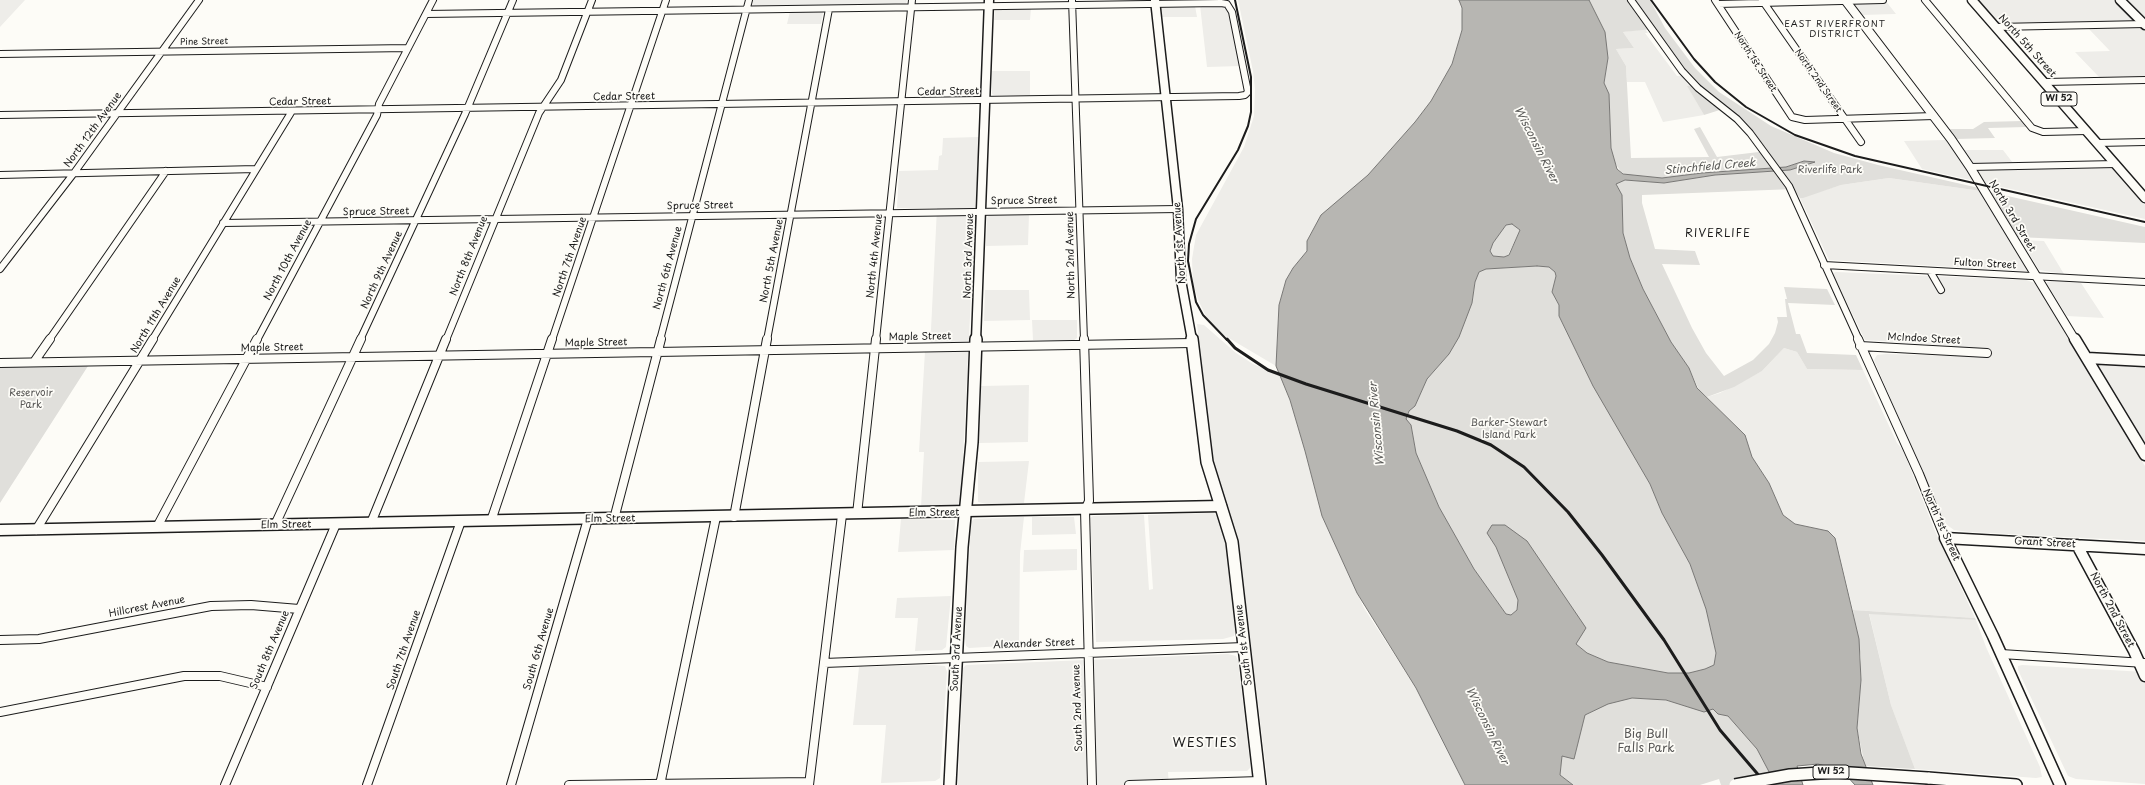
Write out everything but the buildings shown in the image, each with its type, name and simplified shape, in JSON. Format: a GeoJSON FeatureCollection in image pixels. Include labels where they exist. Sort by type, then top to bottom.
{"type":"FeatureCollection","features":[{"type":"Feature","properties":{"kind":"main road","name":"North 5th Street"},"geometry":{"type":"LineString","coordinates":[[1972,0],[2145,198]]}},
{"type":"Feature","properties":{"kind":"main road"},"geometry":{"type":"LineString","coordinates":[[2120,0],[2145,24]]}},
{"type":"Feature","properties":{"kind":"main road","name":"North 1st Avenue"},"geometry":{"type":"LineString","coordinates":[[1155,2],[1178,208],[1180,270],[1192,343],[1207,462],[1221,506]]}},
{"type":"Feature","properties":{"kind":"main road","name":"North 3rd Avenue"},"geometry":{"type":"LineString","coordinates":[[967,513],[971,462],[982,211],[989,3]]}},
{"type":"Feature","properties":{"kind":"main road","name":"South 1st Avenue"},"geometry":{"type":"LineString","coordinates":[[1221,506],[1232,542],[1260,783]]}},
{"type":"Feature","properties":{"kind":"main road","name":"South 3rd Avenue"},"geometry":{"type":"LineString","coordinates":[[950,785],[962,547],[967,513]]}},
{"type":"Feature","properties":{"kind":"main road","name":"WI 52"},"geometry":{"type":"LineString","coordinates":[[1735,785],[1790,775],[1834,772],[2016,785]]}},
{"type":"Feature","properties":{"kind":"street","name":"North 12th Avenue"},"geometry":{"type":"LineString","coordinates":[[0,269],[74,173],[199,0]]}},
{"type":"Feature","properties":{"kind":"street","name":"North 10th Avenue"},"geometry":{"type":"LineString","coordinates":[[157,527],[320,222],[433,0]]}},
{"type":"Feature","properties":{"kind":"street","name":"North 9th Avenue"},"geometry":{"type":"LineString","coordinates":[[275,525],[416,221],[467,108],[513,0]]}},
{"type":"Feature","properties":{"kind":"street","name":"North 8th Avenue"},"geometry":{"type":"LineString","coordinates":[[371,523],[495,220],[543,107],[561,80],[592,0]]}},
{"type":"Feature","properties":{"kind":"street","name":"North 7th Avenue"},"geometry":{"type":"LineString","coordinates":[[491,521],[666,0]]}},
{"type":"Feature","properties":{"kind":"street","name":"North 6th Avenue"},"geometry":{"type":"LineString","coordinates":[[614,519],[749,0]]}},
{"type":"Feature","properties":{"kind":"street","name":"North 4th Avenue"},"geometry":{"type":"LineString","coordinates":[[857,514],[912,0]]}},
{"type":"Feature","properties":{"kind":"street","name":"North 1st Street"},"geometry":{"type":"LineString","coordinates":[[1631,0],[1656,37],[1689,79],[1742,125],[1771,161],[1791,190],[1919,474],[1945,538],[2001,654],[2060,785]]}},
{"type":"Feature","properties":{"kind":"street","name":"North 3rd Street"},"geometry":{"type":"LineString","coordinates":[[1845,0],[1934,116],[1970,167],[2145,455]]}},
{"type":"Feature","properties":{"kind":"street"},"geometry":{"type":"LineString","coordinates":[[1716,2],[1883,0]]}},
{"type":"Feature","properties":{"kind":"street"},"geometry":{"type":"LineString","coordinates":[[1924,0],[2032,128],[2037,130],[2087,131]]}},
{"type":"Feature","properties":{"kind":"street","name":"North 2nd Street"},"geometry":{"type":"LineString","coordinates":[[1763,1],[1861,142]]}},
{"type":"Feature","properties":{"kind":"street"},"geometry":{"type":"LineString","coordinates":[[426,14],[912,8],[989,3],[1155,2]]}},
{"type":"Feature","properties":{"kind":"street","name":"Cedar Street"},"geometry":{"type":"LineString","coordinates":[[0,116],[1076,99],[1239,96],[1247,94],[1243,60],[1232,12],[1227,4],[1155,2]]}},
{"type":"Feature","properties":{"kind":"street","name":"North 1st Street"},"geometry":{"type":"LineString","coordinates":[[1716,2],[1789,114],[1800,120],[1844,119]]}},
{"type":"Feature","properties":{"kind":"street","name":"North 2nd Avenue"},"geometry":{"type":"LineString","coordinates":[[1072,3],[1080,210],[1088,501],[1086,510]]}},
{"type":"Feature","properties":{"kind":"street","name":"North 5th Avenue"},"geometry":{"type":"LineString","coordinates":[[734,517],[829,9]]}},
{"type":"Feature","properties":{"kind":"street"},"geometry":{"type":"LineString","coordinates":[[1996,27],[2145,24]]}},
{"type":"Feature","properties":{"kind":"street","name":"Pine Street"},"geometry":{"type":"LineString","coordinates":[[0,54],[408,48]]}},
{"type":"Feature","properties":{"kind":"street"},"geometry":{"type":"LineString","coordinates":[[2045,82],[2145,80]]}},
{"type":"Feature","properties":{"kind":"street","name":"North 11th Avenue"},"geometry":{"type":"LineString","coordinates":[[36,530],[292,111]]}},
{"type":"Feature","properties":{"kind":"street"},"geometry":{"type":"LineString","coordinates":[[1844,119],[1934,116]]}},
{"type":"Feature","properties":{"kind":"street"},"geometry":{"type":"LineString","coordinates":[[2097,143],[2145,142]]}},
{"type":"Feature","properties":{"kind":"street"},"geometry":{"type":"LineString","coordinates":[[1970,167],[2116,164]]}},
{"type":"Feature","properties":{"kind":"street"},"geometry":{"type":"LineString","coordinates":[[0,175],[256,169]]}},
{"type":"Feature","properties":{"kind":"street"},"geometry":{"type":"LineString","coordinates":[[34,362],[166,171]]}},
{"type":"Feature","properties":{"kind":"street","name":"Spruce Street"},"geometry":{"type":"LineString","coordinates":[[223,224],[1178,208]]}},
{"type":"Feature","properties":{"kind":"street","name":"Fulton Street"},"geometry":{"type":"LineString","coordinates":[[1824,265],[2145,282]]}},
{"type":"Feature","properties":{"kind":"street"},"geometry":{"type":"LineString","coordinates":[[1930,271],[1941,290]]}},
{"type":"Feature","properties":{"kind":"street","name":"Maple Street"},"geometry":{"type":"LineString","coordinates":[[0,363],[1192,343]]}},
{"type":"Feature","properties":{"kind":"street","name":"McIndoe Street"},"geometry":{"type":"LineString","coordinates":[[1860,346],[1987,353]]}},
{"type":"Feature","properties":{"kind":"street"},"geometry":{"type":"LineString","coordinates":[[2087,358],[2145,361]]}},
{"type":"Feature","properties":{"kind":"street","name":"Elm Street"},"geometry":{"type":"LineString","coordinates":[[0,530],[967,513],[1221,506]]}},
{"type":"Feature","properties":{"kind":"street","name":"South 2nd Avenue"},"geometry":{"type":"LineString","coordinates":[[1086,510],[1092,785]]}},
{"type":"Feature","properties":{"kind":"street"},"geometry":{"type":"LineString","coordinates":[[569,785],[809,784],[842,515]]}},
{"type":"Feature","properties":{"kind":"street"},"geometry":{"type":"LineString","coordinates":[[660,784],[716,517]]}},
{"type":"Feature","properties":{"kind":"street","name":"South 6th Avenue"},"geometry":{"type":"LineString","coordinates":[[511,785],[588,519]]}},
{"type":"Feature","properties":{"kind":"street","name":"South 7th Avenue"},"geometry":{"type":"LineString","coordinates":[[368,785],[461,521]]}},
{"type":"Feature","properties":{"kind":"street","name":"South 8th Avenue"},"geometry":{"type":"LineString","coordinates":[[225,785],[336,524]]}},
{"type":"Feature","properties":{"kind":"street","name":"Grant Street"},"geometry":{"type":"LineString","coordinates":[[1945,538],[2145,549]]}},
{"type":"Feature","properties":{"kind":"street","name":"North 2nd Street"},"geometry":{"type":"LineString","coordinates":[[2077,545],[2142,663],[2145,676]]}},
{"type":"Feature","properties":{"kind":"street","name":"Hillcrest Avenue"},"geometry":{"type":"LineString","coordinates":[[0,640],[39,639],[211,606],[251,605],[299,609]]}},
{"type":"Feature","properties":{"kind":"street","name":"Alexander Street"},"geometry":{"type":"LineString","coordinates":[[824,663],[1244,647]]}},
{"type":"Feature","properties":{"kind":"street"},"geometry":{"type":"LineString","coordinates":[[2001,654],[2142,663]]}},
{"type":"Feature","properties":{"kind":"street"},"geometry":{"type":"LineString","coordinates":[[0,712],[184,676],[220,676],[267,687]]}},
{"type":"Feature","properties":{"kind":"street"},"geometry":{"type":"LineString","coordinates":[[1129,785],[1260,783]]}},
{"type":"Feature","properties":{"kind":"shaded area"},"geometry":{"type":"Polygon","coordinates":[[[0,0],[25,0],[0,27],[0,0]]]}},
{"type":"Feature","properties":{"kind":"shaded area"},"geometry":{"type":"Polygon","coordinates":[[[753,0],[907,0],[906,4],[903,5],[824,6],[821,24],[787,24],[791,7],[755,7],[752,5],[753,0]]]}},
{"type":"Feature","properties":{"kind":"shaded area"},"geometry":{"type":"Polygon","coordinates":[[[1159,0],[1194,0],[1197,17],[1160,17],[1159,0]]]}},
{"type":"Feature","properties":{"kind":"shaded area"},"geometry":{"type":"Polygon","coordinates":[[[1238,0],[1459,0],[1463,18],[1462,30],[1452,64],[1431,101],[1415,122],[1368,175],[1319,220],[1310,235],[1307,251],[1293,268],[1286,280],[1279,305],[1276,366],[1222,334],[1207,318],[1199,302],[1193,284],[1192,259],[1196,235],[1244,147],[1254,116],[1255,89],[1253,71],[1238,0]]]}},
{"type":"Feature","properties":{"kind":"shaded area"},"geometry":{"type":"Polygon","coordinates":[[[1850,0],[1885,0],[1896,14],[1861,15],[1850,0]]]}},
{"type":"Feature","properties":{"kind":"shaded area"},"geometry":{"type":"Polygon","coordinates":[[[1976,0],[2114,0],[2134,21],[1999,23],[1976,0]]]}},
{"type":"Feature","properties":{"kind":"shaded area"},"geometry":{"type":"Polygon","coordinates":[[[2125,0],[2145,0],[2145,19],[2125,0]]]}},
{"type":"Feature","properties":{"kind":"shaded area"},"geometry":{"type":"Polygon","coordinates":[[[1200,5],[1225,6],[1227,8],[1241,66],[1207,67],[1200,5]]]}},
{"type":"Feature","properties":{"kind":"shaded area"},"geometry":{"type":"Polygon","coordinates":[[[1031,8],[1030,20],[994,20],[995,10],[1031,8]]]}},
{"type":"Feature","properties":{"kind":"shaded area"},"geometry":{"type":"Polygon","coordinates":[[[2141,27],[2145,30],[2145,76],[2099,77],[2075,52],[2110,51],[2088,28],[2141,27]]]}},
{"type":"Feature","properties":{"kind":"shaded area"},"geometry":{"type":"Polygon","coordinates":[[[1645,29],[1648,33],[1645,33],[1677,76],[1682,76],[1691,86],[1688,87],[1704,115],[1663,122],[1645,82],[1627,82],[1626,66],[1616,49],[1634,48],[1623,32],[1645,29]]]}},
{"type":"Feature","properties":{"kind":"shaded area"},"geometry":{"type":"Polygon","coordinates":[[[992,71],[1030,71],[1030,96],[992,94],[992,71]]]}},
{"type":"Feature","properties":{"kind":"shaded area"},"geometry":{"type":"Polygon","coordinates":[[[979,137],[961,496],[958,505],[921,507],[924,452],[919,452],[925,351],[930,350],[937,208],[897,208],[899,171],[938,170],[939,156],[942,155],[943,138],[979,137]]]}},
{"type":"Feature","properties":{"kind":"shaded area"},"geometry":{"type":"Polygon","coordinates":[[[1946,140],[1975,181],[1922,169],[1904,141],[1946,140]]]}},
{"type":"Feature","properties":{"kind":"shaded area"},"geometry":{"type":"Polygon","coordinates":[[[1963,150],[2003,150],[2016,167],[2112,166],[2145,205],[2145,219],[1984,183],[1963,150]]]}},
{"type":"Feature","properties":{"kind":"shaded area"},"geometry":{"type":"Polygon","coordinates":[[[1889,178],[1981,191],[2027,271],[1829,260],[1800,198],[1841,185],[1889,178]]]}},
{"type":"Feature","properties":{"kind":"shaded area"},"geometry":{"type":"Polygon","coordinates":[[[1029,214],[1028,245],[986,246],[987,218],[989,215],[1029,214]]]}},
{"type":"Feature","properties":{"kind":"shaded area"},"geometry":{"type":"Polygon","coordinates":[[[2021,240],[2044,241],[2064,274],[2039,270],[2021,240]]]}},
{"type":"Feature","properties":{"kind":"shaded area"},"geometry":{"type":"Polygon","coordinates":[[[1833,273],[2026,280],[2035,283],[2085,363],[2103,396],[2112,405],[2111,410],[2145,466],[2145,541],[1970,532],[1954,530],[1947,525],[1940,514],[1874,360],[1877,355],[1886,354],[1962,356],[1957,346],[1865,340],[1834,276],[1833,273]]]}},
{"type":"Feature","properties":{"kind":"shaded area"},"geometry":{"type":"Polygon","coordinates":[[[2047,282],[2081,283],[2104,318],[2067,316],[2047,284],[2047,282]]]}},
{"type":"Feature","properties":{"kind":"shaded area"},"geometry":{"type":"Polygon","coordinates":[[[985,290],[1029,290],[1030,320],[984,321],[985,290]]]}},
{"type":"Feature","properties":{"kind":"shaded area"},"geometry":{"type":"Polygon","coordinates":[[[1032,320],[1077,320],[1077,338],[1074,340],[1033,340],[1032,320]]]}},
{"type":"Feature","properties":{"kind":"shaded area"},"geometry":{"type":"Polygon","coordinates":[[[1197,324],[1204,325],[1236,353],[1253,364],[1279,375],[1290,400],[1322,516],[1364,608],[1416,688],[1465,785],[1268,785],[1239,546],[1212,459],[1197,324]]]}},
{"type":"Feature","properties":{"kind":"shaded area"},"geometry":{"type":"Polygon","coordinates":[[[1784,348],[1797,352],[1807,369],[1863,370],[1897,443],[1903,450],[1935,531],[1975,618],[1853,610],[1839,552],[1833,535],[1824,530],[1795,524],[1783,515],[1769,483],[1752,457],[1745,435],[1707,397],[1720,393],[1762,371],[1784,348]]]}},
{"type":"Feature","properties":{"kind":"shaded area"},"geometry":{"type":"Polygon","coordinates":[[[2098,364],[2145,365],[2145,443],[2098,366],[2098,364]]]}},
{"type":"Feature","properties":{"kind":"shaded area"},"geometry":{"type":"Polygon","coordinates":[[[1029,385],[1028,442],[979,443],[981,386],[1029,385]]]}},
{"type":"Feature","properties":{"kind":"shaded area"},"geometry":{"type":"Polygon","coordinates":[[[1029,461],[1024,503],[987,504],[978,502],[978,462],[1029,461]]]}},
{"type":"Feature","properties":{"kind":"shaded area"},"geometry":{"type":"Polygon","coordinates":[[[1214,513],[1218,517],[1226,546],[1235,632],[1234,636],[1223,639],[1096,642],[1090,518],[1093,516],[1144,515],[1149,590],[1153,589],[1148,515],[1214,513]]]}},
{"type":"Feature","properties":{"kind":"shaded area"},"geometry":{"type":"Polygon","coordinates":[[[1024,517],[1020,554],[1019,645],[969,648],[966,646],[965,638],[971,522],[974,519],[1024,517]]]}},
{"type":"Feature","properties":{"kind":"shaded area"},"geometry":{"type":"Polygon","coordinates":[[[1032,517],[1074,517],[1076,534],[1032,535],[1032,517]]]}},
{"type":"Feature","properties":{"kind":"shaded area"},"geometry":{"type":"Polygon","coordinates":[[[901,519],[955,520],[954,550],[898,552],[901,519]]]}},
{"type":"Feature","properties":{"kind":"shaded area"},"geometry":{"type":"Polygon","coordinates":[[[1077,549],[1077,570],[1023,572],[1024,550],[1077,549]]]}},
{"type":"Feature","properties":{"kind":"shaded area"},"geometry":{"type":"Polygon","coordinates":[[[951,596],[946,647],[942,650],[915,651],[918,618],[895,618],[897,598],[951,596]]]}},
{"type":"Feature","properties":{"kind":"shaded area"},"geometry":{"type":"Polygon","coordinates":[[[1869,613],[1976,620],[1986,647],[2040,767],[2042,777],[2036,778],[1915,769],[1891,705],[1869,613]]]}},
{"type":"Feature","properties":{"kind":"shaded area"},"geometry":{"type":"Polygon","coordinates":[[[1228,654],[1236,656],[1238,661],[1250,763],[1250,768],[1247,771],[1168,772],[1169,785],[958,785],[963,668],[966,665],[1228,654]]]}},
{"type":"Feature","properties":{"kind":"shaded area"},"geometry":{"type":"Polygon","coordinates":[[[945,666],[947,672],[940,778],[935,781],[881,783],[886,725],[853,725],[859,667],[945,666]]]}},
{"type":"Feature","properties":{"kind":"shaded area"},"geometry":{"type":"Polygon","coordinates":[[[2018,666],[2145,672],[2145,784],[2076,779],[2068,776],[2018,670],[2018,666]]]}},
{"type":"Feature","properties":{"kind":"green space","name":"Riverlife Park"},"geometry":{"type":"Polygon","coordinates":[[[1589,0],[1650,0],[1665,28],[1695,68],[1719,92],[1771,126],[1834,153],[1878,165],[1979,188],[1981,191],[1889,178],[1841,185],[1803,198],[1800,198],[1794,189],[1642,195],[1642,203],[1655,249],[1695,251],[1700,265],[1662,264],[1692,328],[1706,353],[1724,376],[1753,360],[1769,344],[1775,333],[1778,322],[1777,317],[1787,317],[1785,299],[1787,299],[1784,287],[1827,289],[1835,305],[1788,303],[1796,334],[1800,334],[1807,353],[1856,355],[1863,370],[1807,369],[1797,352],[1784,348],[1762,371],[1734,387],[1707,397],[1699,390],[1689,368],[1671,342],[1643,289],[1630,258],[1623,233],[1622,195],[1616,183],[1627,180],[1664,183],[1715,175],[1790,170],[1814,162],[1804,161],[1786,167],[1702,173],[1666,178],[1647,178],[1626,175],[1621,172],[1613,160],[1611,148],[1609,95],[1604,83],[1608,58],[1589,0]],[[1653,29],[1623,32],[1634,48],[1616,49],[1626,66],[1631,158],[1709,157],[1694,129],[1700,127],[1717,157],[1767,151],[1726,108],[1704,115],[1687,86],[1697,85],[1662,39],[1660,34],[1653,29]]]}},
{"type":"Feature","properties":{"kind":"green space"},"geometry":{"type":"Polygon","coordinates":[[[2022,121],[2027,127],[1988,128],[1995,138],[1955,139],[1948,129],[1973,129],[1984,122],[2022,121]]]}},
{"type":"Feature","properties":{"kind":"green space"},"geometry":{"type":"Polygon","coordinates":[[[1990,192],[2145,227],[2145,243],[2018,237],[1990,192]]]}},
{"type":"Feature","properties":{"kind":"green space"},"geometry":{"type":"Polygon","coordinates":[[[1512,224],[1520,230],[1508,255],[1504,257],[1493,256],[1490,251],[1493,243],[1506,225],[1512,224]]]}},
{"type":"Feature","properties":{"kind":"green space","name":"Barker-Stewart Island Park"},"geometry":{"type":"Polygon","coordinates":[[[1537,266],[1549,267],[1555,272],[1556,276],[1552,292],[1559,305],[1559,316],[1593,385],[1650,484],[1662,513],[1690,564],[1706,609],[1716,653],[1714,665],[1705,669],[1689,673],[1668,673],[1608,662],[1587,653],[1576,644],[1487,533],[1496,547],[1518,600],[1517,610],[1511,615],[1506,614],[1474,569],[1439,507],[1416,453],[1411,425],[1405,419],[1409,411],[1415,406],[1427,379],[1449,354],[1472,303],[1475,282],[1479,272],[1486,269],[1537,266]]]}},
{"type":"Feature","properties":{"kind":"green space","name":"Reservoir Park"},"geometry":{"type":"Polygon","coordinates":[[[88,366],[0,503],[0,367],[88,366]]]}},
{"type":"Feature","properties":{"kind":"green space"},"geometry":{"type":"Polygon","coordinates":[[[1853,610],[1975,618],[1976,620],[1869,614],[1891,705],[1915,769],[1865,766],[1857,728],[1861,680],[1861,658],[1853,610]]]}},
{"type":"Feature","properties":{"kind":"green space","name":"Big Bull Falls Park"},"geometry":{"type":"Polygon","coordinates":[[[1627,698],[1659,699],[1713,709],[1728,716],[1757,749],[1776,785],[1721,785],[1719,779],[1700,785],[1573,785],[1560,775],[1562,755],[1574,759],[1585,715],[1607,704],[1627,698]]]}},
{"type":"Feature","properties":{"kind":"water","name":"Wisconsin River"},"geometry":{"type":"Polygon","coordinates":[[[1459,0],[1589,0],[1605,32],[1608,58],[1604,83],[1609,94],[1611,148],[1617,169],[1623,174],[1662,178],[1702,173],[1786,167],[1804,161],[1815,162],[1790,170],[1715,175],[1664,183],[1625,180],[1616,184],[1622,195],[1623,233],[1630,258],[1643,289],[1671,342],[1689,368],[1697,388],[1745,435],[1752,457],[1769,483],[1783,515],[1795,524],[1828,531],[1835,538],[1859,639],[1861,680],[1857,728],[1861,754],[1873,785],[1855,785],[1845,774],[1818,764],[1797,766],[1803,785],[1776,785],[1757,749],[1728,716],[1718,714],[1713,709],[1704,712],[1666,700],[1632,698],[1608,704],[1585,715],[1574,759],[1562,756],[1560,775],[1573,785],[1465,785],[1416,688],[1357,593],[1322,516],[1290,400],[1276,366],[1279,305],[1286,280],[1293,268],[1307,251],[1307,241],[1321,215],[1368,175],[1415,122],[1431,101],[1452,64],[1462,30],[1462,8],[1459,0]],[[1512,224],[1506,225],[1493,243],[1490,251],[1493,256],[1504,257],[1509,255],[1520,230],[1512,224]],[[1537,266],[1486,269],[1479,272],[1475,282],[1472,303],[1459,337],[1449,354],[1427,379],[1415,406],[1409,411],[1406,419],[1411,425],[1416,453],[1439,507],[1474,569],[1506,614],[1511,615],[1517,610],[1518,600],[1496,547],[1487,533],[1492,525],[1505,525],[1527,541],[1586,628],[1576,644],[1587,653],[1608,662],[1668,673],[1689,673],[1705,669],[1714,665],[1716,653],[1706,609],[1690,564],[1662,513],[1650,484],[1593,386],[1559,316],[1559,305],[1552,292],[1556,276],[1555,272],[1549,267],[1537,266]]]}},
{"type":"Feature","properties":{"kind":"railway"},"geometry":{"type":"LineString","coordinates":[[1227,340],[1203,315],[1196,302],[1188,261],[1189,244],[1196,219],[1238,150],[1248,126],[1251,112],[1251,77],[1235,0]]}},
{"type":"Feature","properties":{"kind":"railway"},"geometry":{"type":"LineString","coordinates":[[1651,0],[1694,59],[1715,82],[1746,107],[1795,135],[1855,156],[2145,222]]}},
{"type":"Feature","properties":{"kind":"railway"},"geometry":{"type":"LineString","coordinates":[[1227,339],[1235,348],[1268,370],[1306,384],[1457,431],[1491,445],[1524,467],[1568,512],[1602,555],[1664,640],[1720,730],[1767,785]]}},
{"type":"Feature","properties":{"kind":"district","name":"EAST RIVERFRONT DISTRICT"},"geometry":{"type":"Point","coordinates":[1835,30]}},
{"type":"Feature","properties":{"kind":"district","name":"RIVERLIFE"},"geometry":{"type":"Point","coordinates":[1718,234]}},
{"type":"Feature","properties":{"kind":"district","name":"WESTIES"},"geometry":{"type":"Point","coordinates":[1205,743]}},
{"type":"Feature","properties":{"kind":"water label","name":"Stinchfield Creek"},"geometry":{"type":"Point","coordinates":[1710,167]}}]}
